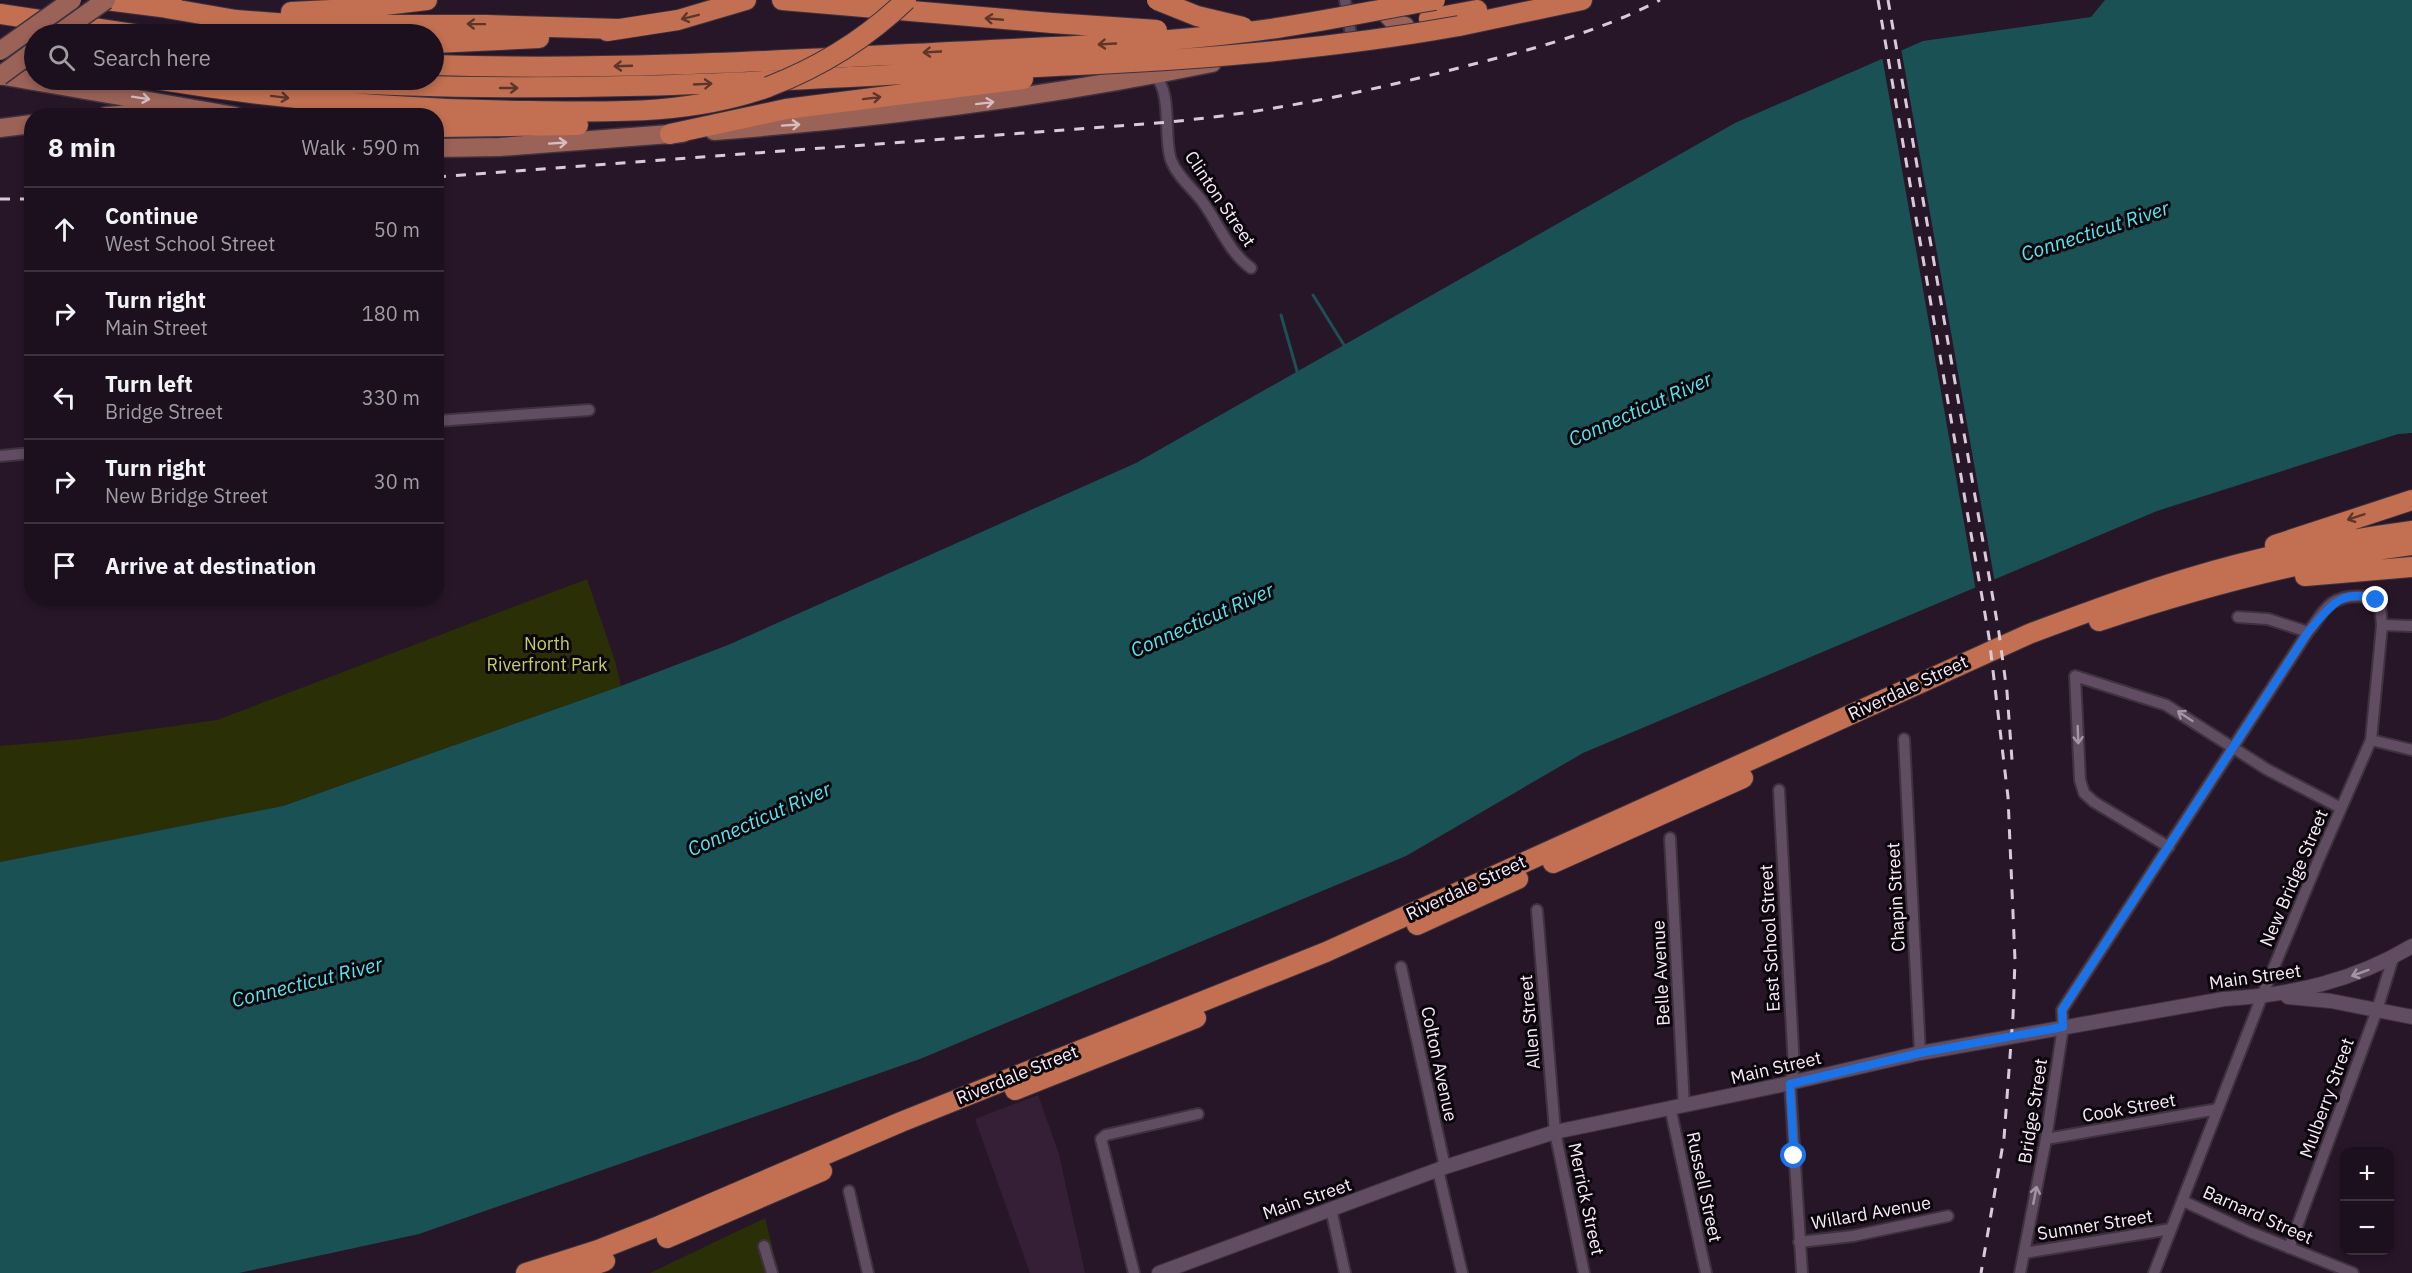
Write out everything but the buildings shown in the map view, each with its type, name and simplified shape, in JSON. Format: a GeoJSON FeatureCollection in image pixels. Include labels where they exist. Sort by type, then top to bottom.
{"type":"FeatureCollection","features":[{"type":"Feature","properties":{"kind":"highway"},"geometry":{"type":"LineString","coordinates":[[106,0],[236,20],[289,24]]}},
{"type":"Feature","properties":{"kind":"highway"},"geometry":{"type":"LineString","coordinates":[[166,8],[296,12],[351,9],[427,0]]}},
{"type":"Feature","properties":{"kind":"highway"},"geometry":{"type":"LineString","coordinates":[[444,42],[542,37],[621,29],[689,17],[746,0]]}},
{"type":"Feature","properties":{"kind":"highway"},"geometry":{"type":"LineString","coordinates":[[782,0],[1161,30],[1316,21]]}},
{"type":"Feature","properties":{"kind":"highway"},"geometry":{"type":"LineString","coordinates":[[444,109],[647,122],[679,118],[715,109],[804,72],[836,55],[868,33],[906,0]]}},
{"type":"Feature","properties":{"kind":"highway"},"geometry":{"type":"LineString","coordinates":[[1157,0],[1197,16],[1228,24],[1259,29],[1303,31],[1353,29],[1410,22],[1528,0]]}},
{"type":"Feature","properties":{"kind":"highway"},"geometry":{"type":"LineString","coordinates":[[670,134],[786,109],[1196,38],[1316,21],[1435,0]]}},
{"type":"Feature","properties":{"kind":"highway"},"geometry":{"type":"LineString","coordinates":[[444,66],[1055,63],[1158,68],[1385,39],[1460,26],[1582,0]]}},
{"type":"Feature","properties":{"kind":"highway"},"geometry":{"type":"LineString","coordinates":[[0,14],[65,24]]}},
{"type":"Feature","properties":{"kind":"highway"},"geometry":{"type":"LineString","coordinates":[[444,24],[621,29]]}},
{"type":"Feature","properties":{"kind":"highway"},"geometry":{"type":"LineString","coordinates":[[0,41],[24,47]]}},
{"type":"Feature","properties":{"kind":"highway"},"geometry":{"type":"LineString","coordinates":[[0,52],[24,56]]}},
{"type":"Feature","properties":{"kind":"highway"},"geometry":{"type":"LineString","coordinates":[[444,88],[612,88],[1055,63]]}},
{"type":"Feature","properties":{"kind":"highway"},"geometry":{"type":"LineString","coordinates":[[226,90],[337,103],[430,108]]}},
{"type":"Feature","properties":{"kind":"highway"},"geometry":{"type":"LineString","coordinates":[[444,127],[592,118]]}},
{"type":"Feature","properties":{"kind":"highway"},"geometry":{"type":"LineString","coordinates":[[2190,585],[2259,550],[2412,500]]}},
{"type":"Feature","properties":{"kind":"highway","name":"Riverdale Street"},"geometry":{"type":"LineString","coordinates":[[571,1273],[723,1215],[940,1118],[1340,960],[2056,637],[2190,585],[2300,550],[2412,531]]}},
{"type":"Feature","properties":{"kind":"highway","name":"Riverdale Street"},"geometry":{"type":"LineString","coordinates":[[526,1273],[598,1250],[659,1226],[902,1122],[1326,952],[2029,634],[2129,597],[2375,549],[2412,545]]}},
{"type":"Feature","properties":{"kind":"highway"},"geometry":{"type":"LineString","coordinates":[[2190,585],[2412,567]]}},
{"type":"Feature","properties":{"kind":"main road"},"geometry":{"type":"LineString","coordinates":[[39,24],[72,0]]}},
{"type":"Feature","properties":{"kind":"main road"},"geometry":{"type":"LineString","coordinates":[[72,24],[106,0]]}},
{"type":"Feature","properties":{"kind":"main road"},"geometry":{"type":"LineString","coordinates":[[1383,0],[1387,14],[1392,20],[1405,26]]}},
{"type":"Feature","properties":{"kind":"main road"},"geometry":{"type":"LineString","coordinates":[[444,148],[490,148],[802,124],[916,112],[1057,93],[1158,68],[1405,26],[1538,0]]}},
{"type":"Feature","properties":{"kind":"main road"},"geometry":{"type":"LineString","coordinates":[[0,52],[24,35]]}},
{"type":"Feature","properties":{"kind":"main road"},"geometry":{"type":"LineString","coordinates":[[0,76],[24,57]]}},
{"type":"Feature","properties":{"kind":"main road"},"geometry":{"type":"LineString","coordinates":[[0,76],[24,80]]}},
{"type":"Feature","properties":{"kind":"main road"},"geometry":{"type":"LineString","coordinates":[[90,90],[199,108]]}},
{"type":"Feature","properties":{"kind":"main road"},"geometry":{"type":"LineString","coordinates":[[0,128],[24,125]]}},
{"type":"Feature","properties":{"kind":"street"},"geometry":{"type":"LineString","coordinates":[[1345,0],[1351,35]]}},
{"type":"Feature","properties":{"kind":"street","name":"Clinton Street"},"geometry":{"type":"LineString","coordinates":[[1158,68],[1163,88],[1170,156],[1174,166],[1206,207],[1238,256],[1251,268]]}},
{"type":"Feature","properties":{"kind":"street"},"geometry":{"type":"LineString","coordinates":[[444,420],[589,410]]}},
{"type":"Feature","properties":{"kind":"street"},"geometry":{"type":"LineString","coordinates":[[0,456],[24,454]]}},
{"type":"Feature","properties":{"kind":"street","name":"New Bridge Street"},"geometry":{"type":"LineString","coordinates":[[2154,1273],[2262,996],[2371,740],[2382,625],[2380,606],[2376,600],[2361,596],[2332,604]]}},
{"type":"Feature","properties":{"kind":"street","name":"Bridge Street"},"geometry":{"type":"LineString","coordinates":[[2020,1273],[2046,1139],[2063,1027],[2062,1010],[2308,632],[2332,604]]}},
{"type":"Feature","properties":{"kind":"street"},"geometry":{"type":"LineString","coordinates":[[2238,617],[2268,620],[2308,632]]}},
{"type":"Feature","properties":{"kind":"street"},"geometry":{"type":"LineString","coordinates":[[2382,625],[2412,626]]}},
{"type":"Feature","properties":{"kind":"street"},"geometry":{"type":"LineString","coordinates":[[2169,847],[2094,802],[2084,793],[2080,780],[2075,676],[2157,700],[2278,776],[2341,808]]}},
{"type":"Feature","properties":{"kind":"street","name":"Chapin Street"},"geometry":{"type":"LineString","coordinates":[[1904,739],[1920,1053]]}},
{"type":"Feature","properties":{"kind":"street"},"geometry":{"type":"LineString","coordinates":[[2371,740],[2412,750]]}},
{"type":"Feature","properties":{"kind":"street","name":"East School Street"},"geometry":{"type":"LineString","coordinates":[[1779,790],[1794,1068],[1790,1084],[1802,1273]]}},
{"type":"Feature","properties":{"kind":"street","name":"Belle Avenue"},"geometry":{"type":"LineString","coordinates":[[1670,838],[1677,1107]]}},
{"type":"Feature","properties":{"kind":"street","name":"Allen Street"},"geometry":{"type":"LineString","coordinates":[[1537,910],[1555,1132]]}},
{"type":"Feature","properties":{"kind":"street","name":"Main Street"},"geometry":{"type":"LineString","coordinates":[[1159,1273],[1188,1267],[1331,1209],[1441,1168],[1555,1132],[1790,1084],[1920,1053],[2224,999],[2262,996],[2320,985],[2364,971],[2393,958],[2412,946]]}},
{"type":"Feature","properties":{"kind":"street","name":"Mulberry Street"},"geometry":{"type":"LineString","coordinates":[[2289,1248],[2378,1010],[2393,958]]}},
{"type":"Feature","properties":{"kind":"street","name":"Colton Avenue"},"geometry":{"type":"LineString","coordinates":[[1401,967],[1462,1273]]}},
{"type":"Feature","properties":{"kind":"street"},"geometry":{"type":"LineString","coordinates":[[2262,996],[2313,999],[2412,1017]]}},
{"type":"Feature","properties":{"kind":"street","name":"Russell Street"},"geometry":{"type":"LineString","coordinates":[[1677,1107],[1706,1273]]}},
{"type":"Feature","properties":{"kind":"street","name":"Cook Street"},"geometry":{"type":"LineString","coordinates":[[2046,1139],[2218,1109]]}},
{"type":"Feature","properties":{"kind":"street"},"geometry":{"type":"LineString","coordinates":[[1134,1273],[1101,1139],[1106,1135],[1198,1114]]}},
{"type":"Feature","properties":{"kind":"street","name":"Merrick Street"},"geometry":{"type":"LineString","coordinates":[[1555,1132],[1584,1273]]}},
{"type":"Feature","properties":{"kind":"street"},"geometry":{"type":"LineString","coordinates":[[849,1191],[868,1273]]}},
{"type":"Feature","properties":{"kind":"street","name":"Barnard Street"},"geometry":{"type":"LineString","coordinates":[[2183,1201],[2289,1248],[2353,1273]]}},
{"type":"Feature","properties":{"kind":"street"},"geometry":{"type":"LineString","coordinates":[[1331,1209],[1345,1273]]}},
{"type":"Feature","properties":{"kind":"street","name":"Willard Avenue"},"geometry":{"type":"LineString","coordinates":[[1799,1242],[1853,1236],[1948,1216]]}},
{"type":"Feature","properties":{"kind":"street","name":"Sumner Street"},"geometry":{"type":"LineString","coordinates":[[2024,1253],[2171,1229]]}},
{"type":"Feature","properties":{"kind":"street"},"geometry":{"type":"LineString","coordinates":[[764,1246],[772,1273]]}},
{"type":"Feature","properties":{"kind":"shaded area"},"geometry":{"type":"Polygon","coordinates":[[[1038,1095],[1059,1154],[1085,1273],[1030,1273],[975,1119],[1038,1095]]]}},
{"type":"Feature","properties":{"kind":"green space","name":"North Riverfront Park"},"geometry":{"type":"Polygon","coordinates":[[[587,579],[615,661],[621,686],[283,806],[0,862],[0,746],[81,739],[217,720],[587,579]]]}},
{"type":"Feature","properties":{"kind":"green space"},"geometry":{"type":"Polygon","coordinates":[[[765,1218],[779,1273],[650,1273],[765,1218]]]}},
{"type":"Feature","properties":{"kind":"water","name":"Connecticut River"},"geometry":{"type":"Polygon","coordinates":[[[2105,0],[2412,0],[2412,433],[2398,434],[2157,511],[1583,753],[1406,856],[920,1059],[419,1234],[239,1273],[0,1273],[0,862],[283,806],[621,686],[728,645],[1136,463],[1735,123],[1923,41],[2091,17],[2105,0]]]}},
{"type":"Feature","properties":{"kind":"pier"},"geometry":{"type":"Polygon","coordinates":[[[1901,48],[1995,583],[1976,591],[1882,56],[1901,48]]]}},
{"type":"Feature","properties":{"kind":"waterway"},"geometry":{"type":"LineString","coordinates":[[1313,295],[1344,345]]}},
{"type":"Feature","properties":{"kind":"waterway"},"geometry":{"type":"LineString","coordinates":[[1281,315],[1297,371]]}},
{"type":"Feature","properties":{"kind":"railway"},"geometry":{"type":"LineString","coordinates":[[444,176],[1157,123],[1236,114],[1354,93],[1518,52],[1591,30],[1660,0]]}},
{"type":"Feature","properties":{"kind":"railway"},"geometry":{"type":"LineString","coordinates":[[1878,0],[1989,637],[2008,797],[2015,960],[2013,1016],[2004,1138],[1981,1273]]}},
{"type":"Feature","properties":{"kind":"railway"},"geometry":{"type":"LineString","coordinates":[[1888,0],[1999,633],[2007,692],[2012,760]]}},
{"type":"Feature","properties":{"kind":"railway"},"geometry":{"type":"LineString","coordinates":[[0,199],[24,199]]}},
{"type":"Feature","properties":{"kind":"route"},"geometry":{"type":"LineString","coordinates":[[1794,1156],[1790,1084],[1920,1053],[2063,1027],[2062,1010],[2308,632],[2327,608],[2337,600],[2361,596],[2376,600]]}}]}
